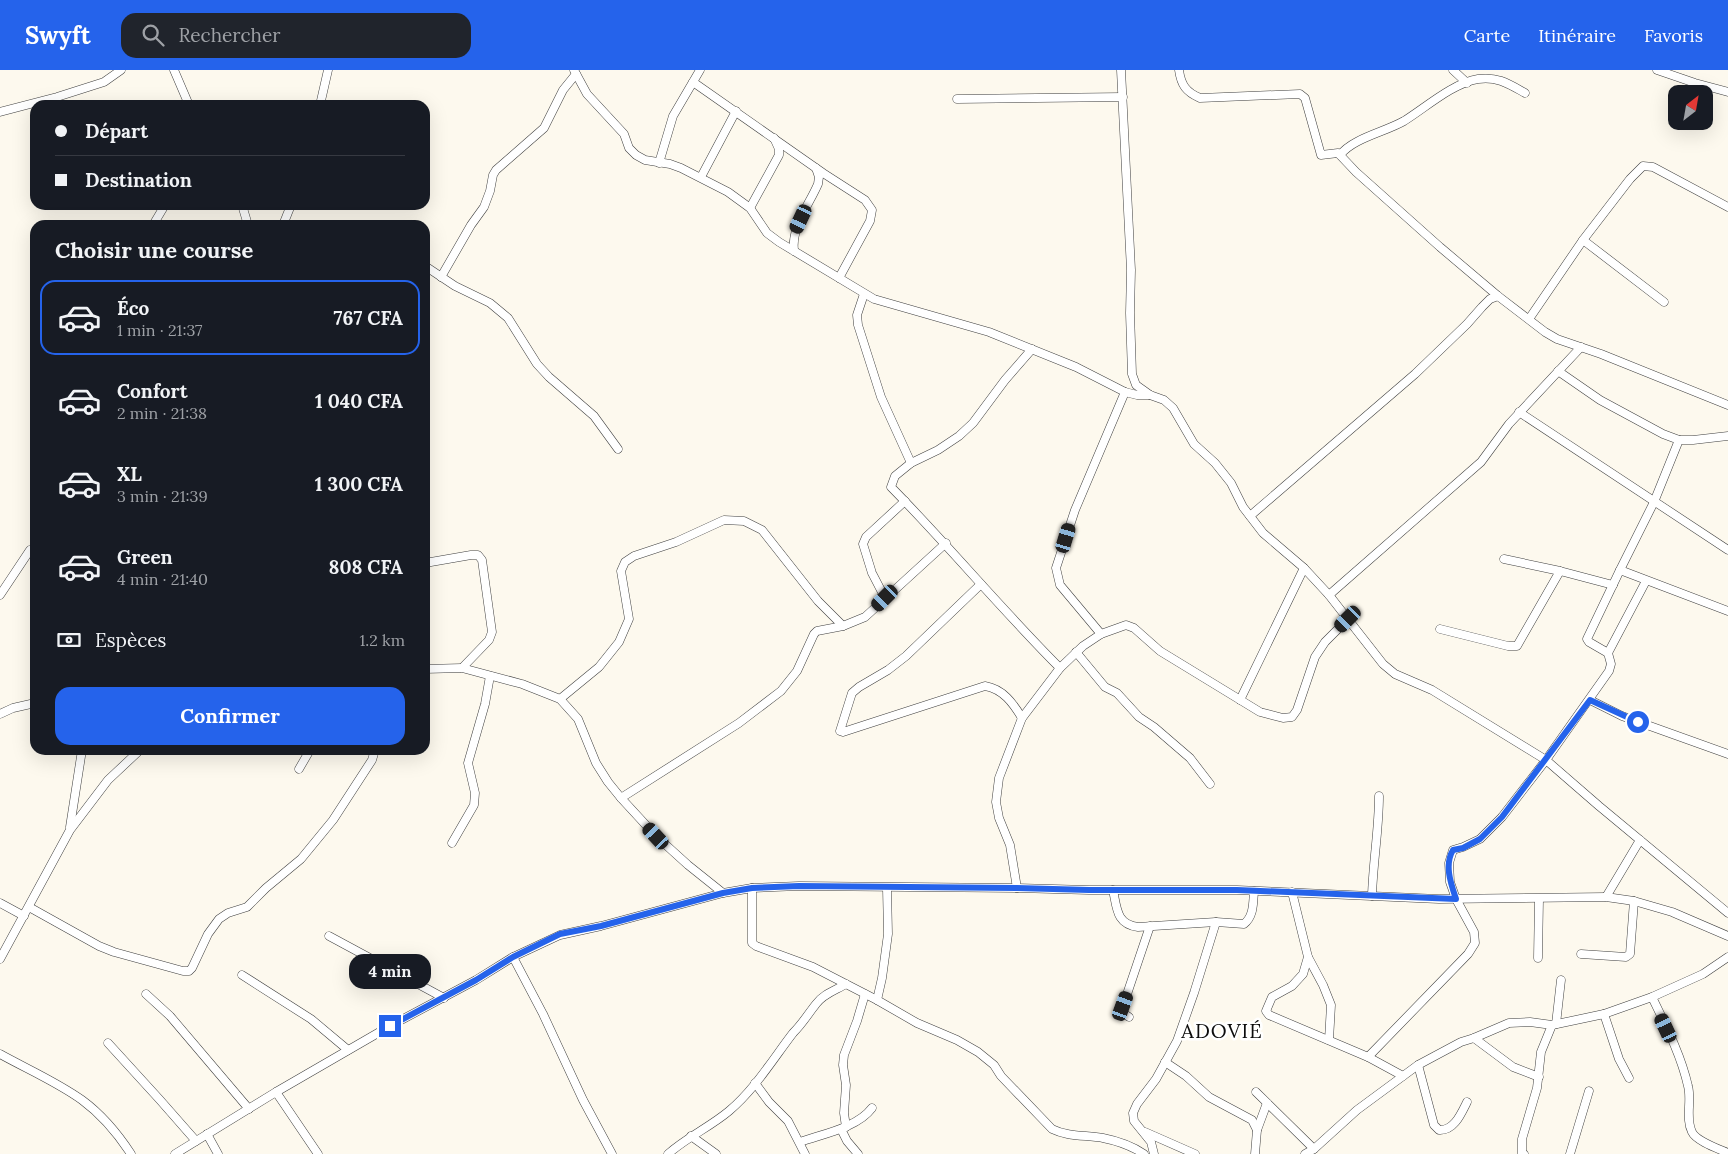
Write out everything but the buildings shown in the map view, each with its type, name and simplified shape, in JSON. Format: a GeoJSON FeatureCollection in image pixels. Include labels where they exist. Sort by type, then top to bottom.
{"type":"FeatureCollection","features":[{"type":"Feature","properties":{"kind":"street"},"geometry":{"type":"LineString","coordinates":[[44,100],[104,82],[121,70]]}},
{"type":"Feature","properties":{"kind":"street"},"geometry":{"type":"LineString","coordinates":[[174,70],[187,100]]}},
{"type":"Feature","properties":{"kind":"street"},"geometry":{"type":"LineString","coordinates":[[321,100],[328,70]]}},
{"type":"Feature","properties":{"kind":"street"},"geometry":{"type":"LineString","coordinates":[[659,163],[673,116],[700,70]]}},
{"type":"Feature","properties":{"kind":"street"},"geometry":{"type":"LineString","coordinates":[[1121,70],[1131,270],[1132,374],[1136,385],[1150,395],[1164,400],[1173,408],[1194,444],[1215,463],[1231,483],[1250,516],[1264,533],[1304,568],[1329,595],[1383,664],[1390,670],[1432,690],[1546,760],[1728,913]]}},
{"type":"Feature","properties":{"kind":"street"},"geometry":{"type":"LineString","coordinates":[[1179,70],[1184,88],[1190,94],[1200,98],[1300,94],[1305,98],[1320,154],[1335,152],[1340,155],[1377,191],[1498,296],[1545,332],[1557,339],[1728,405]]}},
{"type":"Feature","properties":{"kind":"street"},"geometry":{"type":"LineString","coordinates":[[1453,70],[1467,83]]}},
{"type":"Feature","properties":{"kind":"street"},"geometry":{"type":"LineString","coordinates":[[1662,71],[1728,91]]}},
{"type":"Feature","properties":{"kind":"street"},"geometry":{"type":"LineString","coordinates":[[441,277],[471,225],[484,207],[496,170],[544,128],[563,90],[575,72],[587,94],[624,134],[629,148],[636,155],[659,163],[670,164],[701,177],[728,192],[750,208],[767,233],[794,252],[864,294],[874,299],[989,332],[1076,367],[1125,392],[1137,395],[1150,395]]}},
{"type":"Feature","properties":{"kind":"street"},"geometry":{"type":"LineString","coordinates":[[1340,155],[1345,148],[1354,142],[1374,135],[1404,120],[1453,89],[1475,79],[1499,79],[1525,93]]}},
{"type":"Feature","properties":{"kind":"street"},"geometry":{"type":"LineString","coordinates":[[693,82],[865,200],[872,210],[870,221],[839,278]]}},
{"type":"Feature","properties":{"kind":"street"},"geometry":{"type":"LineString","coordinates":[[957,100],[1123,97]]}},
{"type":"Feature","properties":{"kind":"street"},"geometry":{"type":"LineString","coordinates":[[1,110],[30,103]]}},
{"type":"Feature","properties":{"kind":"street"},"geometry":{"type":"LineString","coordinates":[[701,177],[736,111]]}},
{"type":"Feature","properties":{"kind":"street"},"geometry":{"type":"LineString","coordinates":[[750,208],[779,155],[779,149],[774,137]]}},
{"type":"Feature","properties":{"kind":"street"},"geometry":{"type":"LineString","coordinates":[[1529,319],[1583,240],[1630,179],[1643,166],[1654,167],[1728,207]]}},
{"type":"Feature","properties":{"kind":"street"},"geometry":{"type":"LineString","coordinates":[[794,252],[793,241],[795,232],[818,184],[819,177],[816,168]]}},
{"type":"Feature","properties":{"kind":"street"},"geometry":{"type":"LineString","coordinates":[[1583,240],[1664,302]]}},
{"type":"Feature","properties":{"kind":"street"},"geometry":{"type":"LineString","coordinates":[[430,269],[455,286],[490,303],[508,318],[537,364],[549,377],[594,416],[618,449]]}},
{"type":"Feature","properties":{"kind":"street"},"geometry":{"type":"LineString","coordinates":[[864,294],[857,316],[858,325],[881,396],[911,463]]}},
{"type":"Feature","properties":{"kind":"street"},"geometry":{"type":"LineString","coordinates":[[1250,516],[1415,374],[1467,324],[1482,306],[1490,299],[1498,296]]}},
{"type":"Feature","properties":{"kind":"street"},"geometry":{"type":"LineString","coordinates":[[1329,595],[1481,462],[1519,412],[1581,347]]}},
{"type":"Feature","properties":{"kind":"street"},"geometry":{"type":"LineString","coordinates":[[1032,349],[1005,380],[973,423],[959,436],[938,450],[911,463],[895,476],[891,487],[946,543],[1015,624],[1060,668]]}},
{"type":"Feature","properties":{"kind":"street"},"geometry":{"type":"LineString","coordinates":[[1558,370],[1600,400],[1663,434],[1679,440],[1728,436]]}},
{"type":"Feature","properties":{"kind":"street"},"geometry":{"type":"LineString","coordinates":[[1101,634],[1060,585],[1056,568],[1075,510],[1125,392]]}},
{"type":"Feature","properties":{"kind":"street"},"geometry":{"type":"LineString","coordinates":[[1519,412],[1728,550]]}},
{"type":"Feature","properties":{"kind":"street"},"geometry":{"type":"LineString","coordinates":[[1608,653],[1587,639],[1654,502],[1679,440]]}},
{"type":"Feature","properties":{"kind":"street"},"geometry":{"type":"LineString","coordinates":[[885,598],[872,573],[862,544],[866,537],[905,501]]}},
{"type":"Feature","properties":{"kind":"street"},"geometry":{"type":"LineString","coordinates":[[560,699],[599,667],[619,642],[629,619],[621,571],[625,562],[634,556],[676,542],[724,520],[744,521],[762,530],[818,601],[842,626]]}},
{"type":"Feature","properties":{"kind":"street"},"geometry":{"type":"LineString","coordinates":[[621,798],[739,723],[788,684],[797,671],[814,634],[821,630],[842,626],[865,617],[946,543]]}},
{"type":"Feature","properties":{"kind":"street"},"geometry":{"type":"LineString","coordinates":[[0,596],[30,550]]}},
{"type":"Feature","properties":{"kind":"street"},"geometry":{"type":"LineString","coordinates":[[430,562],[471,555],[478,555],[482,560],[492,632],[489,640],[462,668]]}},
{"type":"Feature","properties":{"kind":"street"},"geometry":{"type":"LineString","coordinates":[[1504,559],[1613,585]]}},
{"type":"Feature","properties":{"kind":"street"},"geometry":{"type":"LineString","coordinates":[[1240,700],[1304,568]]}},
{"type":"Feature","properties":{"kind":"street"},"geometry":{"type":"LineString","coordinates":[[1620,570],[1728,611]]}},
{"type":"Feature","properties":{"kind":"street"},"geometry":{"type":"LineString","coordinates":[[1440,629],[1508,646],[1517,646],[1560,571]]}},
{"type":"Feature","properties":{"kind":"street"},"geometry":{"type":"LineString","coordinates":[[1368,1057],[1468,954],[1475,943],[1474,932],[1456,899],[1450,882],[1450,855],[1453,850],[1463,848],[1480,839],[1502,817],[1590,700],[1609,671],[1611,664],[1608,653],[1646,580]]}},
{"type":"Feature","properties":{"kind":"street"},"geometry":{"type":"LineString","coordinates":[[981,584],[906,656],[852,693],[840,731],[843,732],[876,722],[985,686],[995,688],[1012,702],[1022,718]]}},
{"type":"Feature","properties":{"kind":"street"},"geometry":{"type":"LineString","coordinates":[[1017,888],[1010,845],[999,818],[996,802],[999,778],[1022,718],[1060,668],[1076,652],[1101,634],[1126,625],[1134,628],[1160,651],[1260,712],[1270,716],[1292,717],[1302,697],[1308,672],[1315,657],[1325,642],[1348,619]]}},
{"type":"Feature","properties":{"kind":"street"},"geometry":{"type":"LineString","coordinates":[[1076,652],[1105,687],[1117,693],[1139,718],[1154,727],[1190,758],[1210,784]]}},
{"type":"Feature","properties":{"kind":"street"},"geometry":{"type":"LineString","coordinates":[[430,669],[462,668],[522,684],[560,699],[578,719],[596,762],[608,782],[621,798],[656,836],[723,893]]}},
{"type":"Feature","properties":{"kind":"street"},"geometry":{"type":"LineString","coordinates":[[452,843],[474,805],[475,793],[468,763],[485,704],[490,676]]}},
{"type":"Feature","properties":{"kind":"street"},"geometry":{"type":"LineString","coordinates":[[1590,700],[1622,716],[1728,754]]}},
{"type":"Feature","properties":{"kind":"street"},"geometry":{"type":"LineString","coordinates":[[1,710],[30,704]]}},
{"type":"Feature","properties":{"kind":"street"},"geometry":{"type":"LineString","coordinates":[[70,830],[81,755]]}},
{"type":"Feature","properties":{"kind":"street"},"geometry":{"type":"LineString","coordinates":[[0,959],[52,860],[70,830],[89,802],[108,780],[135,755]]}},
{"type":"Feature","properties":{"kind":"street"},"geometry":{"type":"LineString","coordinates":[[299,769],[307,755]]}},
{"type":"Feature","properties":{"kind":"street"},"geometry":{"type":"LineString","coordinates":[[29,907],[99,946],[114,952],[189,971],[208,934],[219,918],[228,913],[247,908],[266,888],[301,859],[333,820],[374,755]]}},
{"type":"Feature","properties":{"kind":"street"},"geometry":{"type":"LineString","coordinates":[[1372,896],[1374,857],[1379,823],[1379,796]]}},
{"type":"Feature","properties":{"kind":"street"},"geometry":{"type":"LineString","coordinates":[[1606,896],[1640,840]]}},
{"type":"Feature","properties":{"kind":"street"},"geometry":{"type":"LineString","coordinates":[[175,1154],[348,1050],[444,998],[513,957],[560,934],[601,926],[723,893],[752,888],[799,886],[1254,891],[1456,899],[1539,899],[1606,896],[1634,901],[1672,912],[1728,936]]}},
{"type":"Feature","properties":{"kind":"street"},"geometry":{"type":"LineString","coordinates":[[752,888],[752,943],[769,951],[799,960],[917,1023],[957,1040],[978,1052],[994,1065],[1001,1076],[1052,1129],[1062,1134],[1104,1138],[1123,1143],[1144,1154]]}},
{"type":"Feature","properties":{"kind":"street"},"geometry":{"type":"LineString","coordinates":[[877,1000],[888,934],[887,888]]}},
{"type":"Feature","properties":{"kind":"street"},"geometry":{"type":"LineString","coordinates":[[1113,890],[1118,914],[1130,926],[1216,922],[1244,924],[1250,919],[1254,891]]}},
{"type":"Feature","properties":{"kind":"street"},"geometry":{"type":"LineString","coordinates":[[1292,892],[1308,957],[1331,1005],[1329,1040]]}},
{"type":"Feature","properties":{"kind":"street"},"geometry":{"type":"LineString","coordinates":[[1538,958],[1539,899]]}},
{"type":"Feature","properties":{"kind":"street"},"geometry":{"type":"LineString","coordinates":[[1581,954],[1626,957],[1630,954],[1634,901]]}},
{"type":"Feature","properties":{"kind":"street"},"geometry":{"type":"LineString","coordinates":[[0,903],[24,916]]}},
{"type":"Feature","properties":{"kind":"street"},"geometry":{"type":"LineString","coordinates":[[1154,1154],[1151,1142],[1134,1121],[1133,1113],[1137,1104],[1156,1079],[1180,1033],[1216,922]]}},
{"type":"Feature","properties":{"kind":"street"},"geometry":{"type":"LineString","coordinates":[[1129,1017],[1123,1013],[1123,1006],[1150,926]]}},
{"type":"Feature","properties":{"kind":"street"},"geometry":{"type":"LineString","coordinates":[[329,936],[444,998]]}},
{"type":"Feature","properties":{"kind":"street"},"geometry":{"type":"LineString","coordinates":[[513,957],[543,1014],[583,1100],[612,1154]]}},
{"type":"Feature","properties":{"kind":"street"},"geometry":{"type":"LineString","coordinates":[[1308,957],[1302,974],[1292,986],[1272,997],[1266,1010],[1269,1015],[1368,1057],[1403,1076]]}},
{"type":"Feature","properties":{"kind":"street"},"geometry":{"type":"LineString","coordinates":[[1305,1154],[1357,1110],[1418,1064],[1462,1042],[1509,1024],[1530,1022],[1554,1025],[1604,1014],[1652,997],[1703,974],[1728,957]]}},
{"type":"Feature","properties":{"kind":"street"},"geometry":{"type":"LineString","coordinates":[[242,975],[310,1020],[348,1050]]}},
{"type":"Feature","properties":{"kind":"street"},"geometry":{"type":"LineString","coordinates":[[1524,1154],[1522,1153],[1522,1139],[1537,1088],[1541,1052],[1554,1025],[1561,980]]}},
{"type":"Feature","properties":{"kind":"street"},"geometry":{"type":"LineString","coordinates":[[668,1154],[691,1136],[728,1112],[741,1100],[794,1032],[803,1024],[816,1003],[827,994],[846,984]]}},
{"type":"Feature","properties":{"kind":"street"},"geometry":{"type":"LineString","coordinates":[[146,994],[170,1016],[249,1108]]}},
{"type":"Feature","properties":{"kind":"street"},"geometry":{"type":"LineString","coordinates":[[858,1154],[847,1141],[844,1128],[846,1085],[843,1065],[844,1055],[865,994]]}},
{"type":"Feature","properties":{"kind":"street"},"geometry":{"type":"LineString","coordinates":[[1652,997],[1681,1059],[1689,1090],[1689,1115],[1692,1133],[1703,1142],[1728,1153]]}},
{"type":"Feature","properties":{"kind":"street"},"geometry":{"type":"LineString","coordinates":[[1604,1014],[1619,1059],[1629,1078]]}},
{"type":"Feature","properties":{"kind":"street"},"geometry":{"type":"LineString","coordinates":[[1474,1038],[1513,1067],[1539,1078]]}},
{"type":"Feature","properties":{"kind":"street"},"geometry":{"type":"LineString","coordinates":[[108,1043],[196,1142]]}},
{"type":"Feature","properties":{"kind":"street"},"geometry":{"type":"LineString","coordinates":[[0,1054],[82,1100],[121,1138],[131,1154]]}},
{"type":"Feature","properties":{"kind":"street"},"geometry":{"type":"LineString","coordinates":[[1165,1062],[1186,1076],[1209,1097],[1252,1120],[1256,1130]]}},
{"type":"Feature","properties":{"kind":"street"},"geometry":{"type":"LineString","coordinates":[[1418,1064],[1434,1125],[1439,1130],[1444,1130],[1457,1122],[1467,1102]]}},
{"type":"Feature","properties":{"kind":"street"},"geometry":{"type":"LineString","coordinates":[[755,1083],[768,1102],[788,1120],[805,1154]]}},
{"type":"Feature","properties":{"kind":"street"},"geometry":{"type":"LineString","coordinates":[[1570,1154],[1589,1091]]}},
{"type":"Feature","properties":{"kind":"street"},"geometry":{"type":"LineString","coordinates":[[276,1092],[318,1154]]}},
{"type":"Feature","properties":{"kind":"street"},"geometry":{"type":"LineString","coordinates":[[1256,1092],[1314,1148]]}},
{"type":"Feature","properties":{"kind":"street"},"geometry":{"type":"LineString","coordinates":[[1255,1154],[1256,1130],[1267,1103]]}},
{"type":"Feature","properties":{"kind":"street"},"geometry":{"type":"LineString","coordinates":[[800,1142],[844,1128],[864,1117],[872,1108]]}},
{"type":"Feature","properties":{"kind":"street"},"geometry":{"type":"LineString","coordinates":[[1144,1131],[1195,1154]]}},
{"type":"Feature","properties":{"kind":"street"},"geometry":{"type":"LineString","coordinates":[[208,1134],[218,1154]]}},
{"type":"Feature","properties":{"kind":"street"},"geometry":{"type":"LineString","coordinates":[[691,1136],[716,1154]]}},
{"type":"Feature","properties":{"kind":"district","name":"ADOVIÉ"},"geometry":{"type":"Point","coordinates":[1222,1031]}},
{"type":"Feature","properties":{"kind":"route"},"geometry":{"type":"LineString","coordinates":[[390,1026],[476,980],[513,957],[560,934],[601,926],[723,893],[752,888],[799,886],[1237,890],[1456,899],[1450,882],[1449,863],[1453,850],[1463,848],[1480,839],[1502,817],[1590,700],[1638,722]]}}]}
